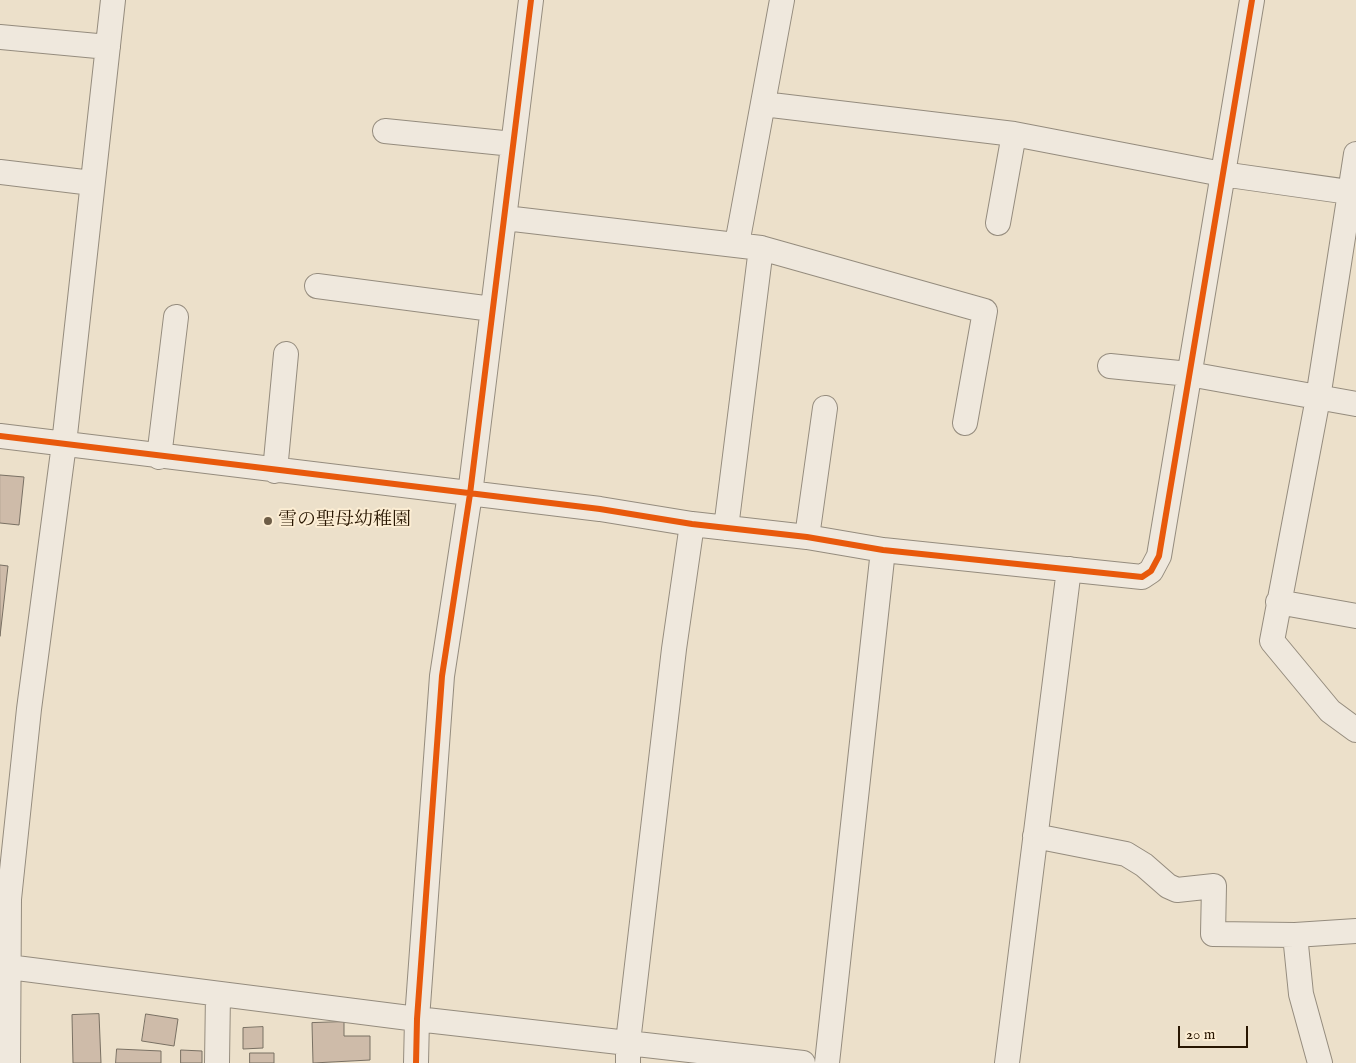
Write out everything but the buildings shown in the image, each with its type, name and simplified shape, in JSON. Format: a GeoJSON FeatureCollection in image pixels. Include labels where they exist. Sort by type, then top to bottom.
{"type":"FeatureCollection","features":[{"type":"Feature","properties":{"kind":"street"},"geometry":{"type":"LineString","coordinates":[[8,1063],[5,966],[9,899],[28,719],[64,444],[113,0]]}},
{"type":"Feature","properties":{"kind":"street"},"geometry":{"type":"LineString","coordinates":[[416,1063],[417,1019],[442,676],[470,494],[531,0]]}},
{"type":"Feature","properties":{"kind":"street"},"geometry":{"type":"LineString","coordinates":[[737,244],[782,0]]}},
{"type":"Feature","properties":{"kind":"street"},"geometry":{"type":"LineString","coordinates":[[0,436],[159,457],[600,509],[692,524],[807,537],[882,550],[1142,577],[1151,571],[1159,556],[1252,0]]}},
{"type":"Feature","properties":{"kind":"street"},"geometry":{"type":"LineString","coordinates":[[0,38],[108,47]]}},
{"type":"Feature","properties":{"kind":"street"},"geometry":{"type":"LineString","coordinates":[[762,104],[1014,134],[1222,174],[1353,193]]}},
{"type":"Feature","properties":{"kind":"street"},"geometry":{"type":"LineString","coordinates":[[385,131],[513,144]]}},
{"type":"Feature","properties":{"kind":"street"},"geometry":{"type":"LineString","coordinates":[[998,223],[1014,134]]}},
{"type":"Feature","properties":{"kind":"street"},"geometry":{"type":"LineString","coordinates":[[1356,154],[1353,193],[1318,398],[1278,602],[1272,642],[1330,711],[1356,730]]}},
{"type":"Feature","properties":{"kind":"street"},"geometry":{"type":"LineString","coordinates":[[0,172],[92,183]]}},
{"type":"Feature","properties":{"kind":"street"},"geometry":{"type":"LineString","coordinates":[[505,218],[761,248],[985,311],[965,423]]}},
{"type":"Feature","properties":{"kind":"street"},"geometry":{"type":"LineString","coordinates":[[726,528],[761,248]]}},
{"type":"Feature","properties":{"kind":"street"},"geometry":{"type":"LineString","coordinates":[[317,286],[492,310]]}},
{"type":"Feature","properties":{"kind":"street"},"geometry":{"type":"LineString","coordinates":[[159,457],[176,317]]}},
{"type":"Feature","properties":{"kind":"street"},"geometry":{"type":"LineString","coordinates":[[275,471],[286,354]]}},
{"type":"Feature","properties":{"kind":"street"},"geometry":{"type":"LineString","coordinates":[[1110,366],[1189,374],[1356,404]]}},
{"type":"Feature","properties":{"kind":"street"},"geometry":{"type":"LineString","coordinates":[[807,537],[826,408]]}},
{"type":"Feature","properties":{"kind":"street"},"geometry":{"type":"LineString","coordinates":[[628,1052],[674,648],[692,524]]}},
{"type":"Feature","properties":{"kind":"street"},"geometry":{"type":"LineString","coordinates":[[827,1063],[882,550]]}},
{"type":"Feature","properties":{"kind":"street"},"geometry":{"type":"LineString","coordinates":[[1007,1063],[1069,569]]}},
{"type":"Feature","properties":{"kind":"street"},"geometry":{"type":"LineString","coordinates":[[1278,602],[1356,616]]}},
{"type":"Feature","properties":{"kind":"street"},"geometry":{"type":"LineString","coordinates":[[1035,836],[1126,854],[1144,864],[1168,886],[1177,890],[1214,886],[1213,934],[1294,935],[1356,931]]}},
{"type":"Feature","properties":{"kind":"street"},"geometry":{"type":"LineString","coordinates":[[1294,935],[1301,994],[1320,1063]]}},
{"type":"Feature","properties":{"kind":"street"},"geometry":{"type":"LineString","coordinates":[[5,966],[417,1019],[628,1052],[802,1063]]}},
{"type":"Feature","properties":{"kind":"street"},"geometry":{"type":"LineString","coordinates":[[217,1063],[218,994]]}},
{"type":"Feature","properties":{"kind":"cycle path"},"geometry":{"type":"LineString","coordinates":[[416,1063],[417,1019],[442,676],[470,494],[531,0]]}},
{"type":"Feature","properties":{"kind":"cycle path"},"geometry":{"type":"LineString","coordinates":[[0,436],[600,509],[692,524],[807,537],[883,550],[1142,577],[1151,571],[1159,556],[1252,0]]}},
{"type":"Feature","properties":{"kind":"place","name":"雪の聖母幼稚園"},"geometry":{"type":"Point","coordinates":[268,521]}}]}
